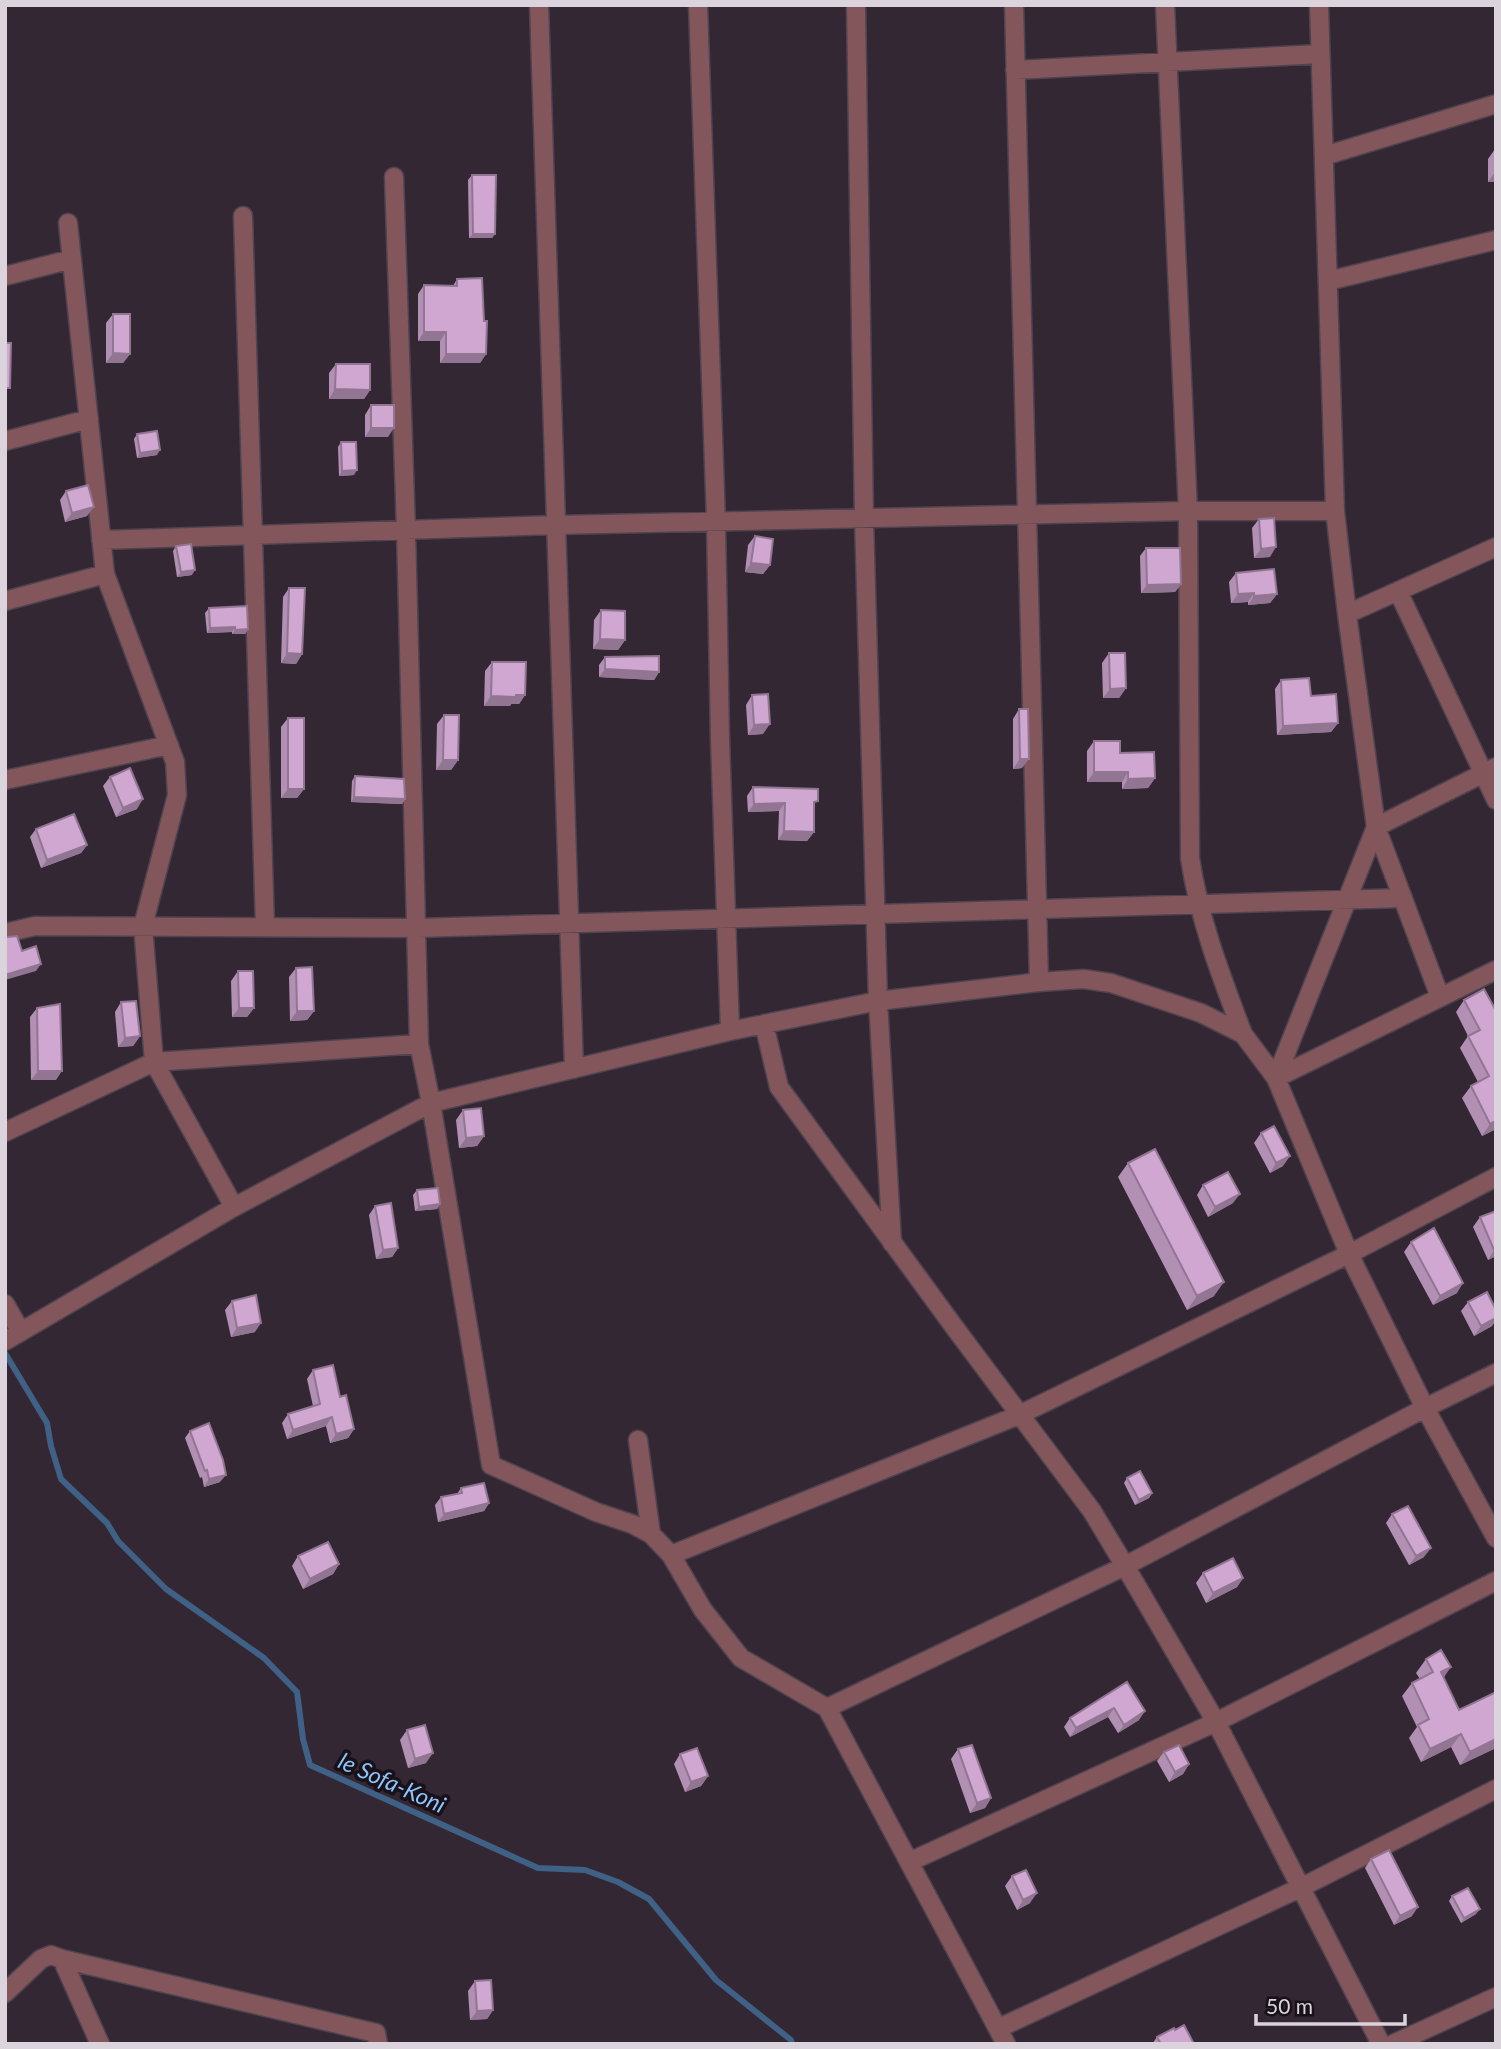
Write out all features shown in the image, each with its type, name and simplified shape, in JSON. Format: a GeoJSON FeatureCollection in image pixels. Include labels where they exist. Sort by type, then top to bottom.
{"type":"FeatureCollection","features":[{"type":"Feature","properties":{"kind":"street"},"geometry":{"type":"LineString","coordinates":[[539,5],[574,1069]]}},
{"type":"Feature","properties":{"kind":"street"},"geometry":{"type":"LineString","coordinates":[[698,5],[730,1031]]}},
{"type":"Feature","properties":{"kind":"street"},"geometry":{"type":"LineString","coordinates":[[856,5],[863,519],[878,1001],[892,1243]]}},
{"type":"Feature","properties":{"kind":"street"},"geometry":{"type":"LineString","coordinates":[[1013,5],[1039,982]]}},
{"type":"Feature","properties":{"kind":"street"},"geometry":{"type":"LineString","coordinates":[[1165,5],[1188,511],[1190,858],[1199,904],[1215,961],[1243,1034],[1276,1078],[1349,1254],[1425,1408],[1496,1538]]}},
{"type":"Feature","properties":{"kind":"street"},"geometry":{"type":"LineString","coordinates":[[1319,5],[1335,511],[1347,614],[1376,827],[1440,997]]}},
{"type":"Feature","properties":{"kind":"street"},"geometry":{"type":"LineString","coordinates":[[1015,70],[1321,54]]}},
{"type":"Feature","properties":{"kind":"street"},"geometry":{"type":"LineString","coordinates":[[1324,156],[1496,104]]}},
{"type":"Feature","properties":{"kind":"street"},"geometry":{"type":"LineString","coordinates":[[394,177],[419,1044],[491,1465],[651,1534],[671,1555],[703,1610],[741,1658],[827,1708],[1002,2036],[1496,1789]]}},
{"type":"Feature","properties":{"kind":"street"},"geometry":{"type":"LineString","coordinates":[[243,216],[265,927]]}},
{"type":"Feature","properties":{"kind":"street"},"geometry":{"type":"LineString","coordinates":[[68,223],[104,574],[175,762],[177,795],[143,926],[154,1062],[234,1207]]}},
{"type":"Feature","properties":{"kind":"street"},"geometry":{"type":"LineString","coordinates":[[1328,281],[1496,240]]}},
{"type":"Feature","properties":{"kind":"street"},"geometry":{"type":"LineString","coordinates":[[5,275],[72,259]]}},
{"type":"Feature","properties":{"kind":"street"},"geometry":{"type":"LineString","coordinates":[[5,441],[89,419]]}},
{"type":"Feature","properties":{"kind":"street"},"geometry":{"type":"LineString","coordinates":[[101,540],[556,525],[1188,511],[1335,511]]}},
{"type":"Feature","properties":{"kind":"street"},"geometry":{"type":"LineString","coordinates":[[1347,614],[1496,547]]}},
{"type":"Feature","properties":{"kind":"street"},"geometry":{"type":"LineString","coordinates":[[5,601],[104,574]]}},
{"type":"Feature","properties":{"kind":"street"},"geometry":{"type":"LineString","coordinates":[[1398,591],[1489,770],[1496,800]]}},
{"type":"Feature","properties":{"kind":"street"},"geometry":{"type":"LineString","coordinates":[[5,780],[169,746]]}},
{"type":"Feature","properties":{"kind":"street"},"geometry":{"type":"LineString","coordinates":[[1276,1078],[1376,827],[1489,770]]}},
{"type":"Feature","properties":{"kind":"street"},"geometry":{"type":"LineString","coordinates":[[5,933],[35,926],[417,928],[1403,898]]}},
{"type":"Feature","properties":{"kind":"street"},"geometry":{"type":"LineString","coordinates":[[1276,1078],[1496,970]]}},
{"type":"Feature","properties":{"kind":"street"},"geometry":{"type":"LineString","coordinates":[[5,1304],[12,1337],[234,1207],[430,1103],[730,1031],[878,1001],[1083,979],[1111,983],[1201,1013],[1243,1034]]}},
{"type":"Feature","properties":{"kind":"street"},"geometry":{"type":"LineString","coordinates":[[764,1024],[779,1087],[1092,1511],[1216,1722],[1381,2044]]}},
{"type":"Feature","properties":{"kind":"street"},"geometry":{"type":"LineString","coordinates":[[5,1132],[154,1062],[419,1044]]}},
{"type":"Feature","properties":{"kind":"street"},"geometry":{"type":"LineString","coordinates":[[671,1555],[1019,1415],[1349,1254],[1496,1177]]}},
{"type":"Feature","properties":{"kind":"street"},"geometry":{"type":"LineString","coordinates":[[827,1708],[1125,1566],[1496,1373]]}},
{"type":"Feature","properties":{"kind":"street"},"geometry":{"type":"LineString","coordinates":[[638,1440],[651,1534]]}},
{"type":"Feature","properties":{"kind":"street"},"geometry":{"type":"LineString","coordinates":[[909,1862],[1216,1722],[1496,1581]]}},
{"type":"Feature","properties":{"kind":"street"},"geometry":{"type":"LineString","coordinates":[[5,1993],[41,1959],[51,1955],[376,2033],[378,2044]]}},
{"type":"Feature","properties":{"kind":"street"},"geometry":{"type":"LineString","coordinates":[[62,1959],[100,2044]]}},
{"type":"Feature","properties":{"kind":"street"},"geometry":{"type":"LineString","coordinates":[[1393,2044],[1496,1997]]}},
{"type":"Feature","properties":{"kind":"building"},"geometry":{"type":"Polygon","coordinates":[[[472,175],[496,175],[495,234],[473,234],[472,175]]]}},
{"type":"Feature","properties":{"kind":"building"},"geometry":{"type":"Polygon","coordinates":[[[482,278],[484,321],[487,321],[486,354],[446,354],[446,332],[424,332],[424,285],[457,286],[457,279],[482,278]]]}},
{"type":"Feature","properties":{"kind":"building"},"geometry":{"type":"Polygon","coordinates":[[[113,314],[130,314],[130,354],[113,353],[113,314]]]}},
{"type":"Feature","properties":{"kind":"building"},"geometry":{"type":"Polygon","coordinates":[[[5,343],[11,343],[10,388],[5,388],[5,343]]]}},
{"type":"Feature","properties":{"kind":"building"},"geometry":{"type":"Polygon","coordinates":[[[336,364],[370,364],[370,390],[335,389],[336,364]]]}},
{"type":"Feature","properties":{"kind":"building"},"geometry":{"type":"Polygon","coordinates":[[[371,405],[394,405],[394,428],[371,428],[371,405]]]}},
{"type":"Feature","properties":{"kind":"building"},"geometry":{"type":"Polygon","coordinates":[[[157,431],[160,450],[140,453],[137,434],[157,431]]]}},
{"type":"Feature","properties":{"kind":"building"},"geometry":{"type":"Polygon","coordinates":[[[341,442],[356,442],[357,470],[342,471],[341,442]]]}},
{"type":"Feature","properties":{"kind":"building"},"geometry":{"type":"Polygon","coordinates":[[[88,485],[94,507],[72,513],[66,491],[88,485]]]}},
{"type":"Feature","properties":{"kind":"building"},"geometry":{"type":"Polygon","coordinates":[[[1274,518],[1276,547],[1261,549],[1259,519],[1274,518]]]}},
{"type":"Feature","properties":{"kind":"building"},"geometry":{"type":"Polygon","coordinates":[[[755,536],[773,539],[770,565],[751,563],[755,536]]]}},
{"type":"Feature","properties":{"kind":"building"},"geometry":{"type":"Polygon","coordinates":[[[191,544],[195,570],[181,572],[176,546],[191,544]]]}},
{"type":"Feature","properties":{"kind":"building"},"geometry":{"type":"Polygon","coordinates":[[[1146,548],[1180,548],[1181,584],[1147,585],[1146,548]]]}},
{"type":"Feature","properties":{"kind":"building"},"geometry":{"type":"Polygon","coordinates":[[[1274,569],[1277,594],[1238,594],[1236,573],[1274,569]]]}},
{"type":"Feature","properties":{"kind":"building"},"geometry":{"type":"Polygon","coordinates":[[[289,588],[305,588],[302,654],[287,653],[289,588]]]}},
{"type":"Feature","properties":{"kind":"building"},"geometry":{"type":"Polygon","coordinates":[[[247,606],[248,629],[210,628],[209,608],[247,606]]]}},
{"type":"Feature","properties":{"kind":"building"},"geometry":{"type":"Polygon","coordinates":[[[601,610],[625,611],[625,640],[600,639],[601,610]]]}},
{"type":"Feature","properties":{"kind":"building"},"geometry":{"type":"Polygon","coordinates":[[[1109,653],[1125,653],[1126,688],[1110,689],[1109,653]]]}},
{"type":"Feature","properties":{"kind":"building"},"geometry":{"type":"Polygon","coordinates":[[[659,656],[659,672],[605,669],[605,657],[659,656]]]}},
{"type":"Feature","properties":{"kind":"building"},"geometry":{"type":"Polygon","coordinates":[[[492,662],[526,662],[525,695],[491,696],[492,662]]]}},
{"type":"Feature","properties":{"kind":"building"},"geometry":{"type":"Polygon","coordinates":[[[1309,678],[1311,696],[1336,694],[1338,723],[1283,726],[1281,680],[1309,678]]]}},
{"type":"Feature","properties":{"kind":"building"},"geometry":{"type":"Polygon","coordinates":[[[768,694],[770,724],[754,725],[752,695],[768,694]]]}},
{"type":"Feature","properties":{"kind":"building"},"geometry":{"type":"Polygon","coordinates":[[[1019,709],[1028,709],[1029,759],[1020,759],[1019,709]]]}},
{"type":"Feature","properties":{"kind":"building"},"geometry":{"type":"Polygon","coordinates":[[[444,715],[459,715],[458,760],[443,760],[444,715]]]}},
{"type":"Feature","properties":{"kind":"building"},"geometry":{"type":"Polygon","coordinates":[[[288,718],[304,718],[304,789],[288,789],[288,718]]]}},
{"type":"Feature","properties":{"kind":"building"},"geometry":{"type":"Polygon","coordinates":[[[1094,741],[1120,741],[1120,753],[1154,752],[1155,778],[1128,779],[1128,772],[1094,772],[1094,741]]]}},
{"type":"Feature","properties":{"kind":"building"},"geometry":{"type":"Polygon","coordinates":[[[130,768],[143,799],[123,808],[110,777],[130,768]]]}},
{"type":"Feature","properties":{"kind":"building"},"geometry":{"type":"Polygon","coordinates":[[[355,776],[404,779],[405,799],[354,797],[355,776]]]}},
{"type":"Feature","properties":{"kind":"building"},"geometry":{"type":"Polygon","coordinates":[[[753,787],[818,789],[818,801],[814,802],[814,832],[784,831],[785,803],[754,804],[753,787]]]}},
{"type":"Feature","properties":{"kind":"building"},"geometry":{"type":"Polygon","coordinates":[[[74,814],[87,845],[47,860],[36,829],[74,814]]]}},
{"type":"Feature","properties":{"kind":"building"},"geometry":{"type":"Polygon","coordinates":[[[5,936],[17,936],[22,951],[36,946],[41,964],[5,975],[5,936]]]}},
{"type":"Feature","properties":{"kind":"building"},"geometry":{"type":"Polygon","coordinates":[[[312,967],[314,1011],[297,1011],[296,968],[312,967]]]}},
{"type":"Feature","properties":{"kind":"building"},"geometry":{"type":"Polygon","coordinates":[[[238,971],[253,971],[254,1008],[239,1008],[238,971]]]}},
{"type":"Feature","properties":{"kind":"building"},"geometry":{"type":"Polygon","coordinates":[[[1484,989],[1496,1009],[1496,1121],[1490,1124],[1471,1086],[1489,1076],[1468,1036],[1480,1030],[1464,1000],[1484,989]]]}},
{"type":"Feature","properties":{"kind":"building"},"geometry":{"type":"Polygon","coordinates":[[[136,1001],[140,1036],[125,1038],[121,1002],[136,1001]]]}},
{"type":"Feature","properties":{"kind":"building"},"geometry":{"type":"Polygon","coordinates":[[[60,1004],[62,1071],[38,1071],[37,1008],[60,1004]]]}},
{"type":"Feature","properties":{"kind":"building"},"geometry":{"type":"Polygon","coordinates":[[[481,1108],[484,1136],[466,1138],[463,1110],[481,1108]]]}},
{"type":"Feature","properties":{"kind":"building"},"geometry":{"type":"Polygon","coordinates":[[[1274,1126],[1290,1156],[1276,1163],[1261,1133],[1274,1126]]]}},
{"type":"Feature","properties":{"kind":"building"},"geometry":{"type":"Polygon","coordinates":[[[1155,1149],[1224,1282],[1197,1296],[1128,1163],[1155,1149]]]}},
{"type":"Feature","properties":{"kind":"building"},"geometry":{"type":"Polygon","coordinates":[[[1228,1172],[1240,1194],[1215,1207],[1203,1185],[1228,1172]]]}},
{"type":"Feature","properties":{"kind":"building"},"geometry":{"type":"Polygon","coordinates":[[[438,1188],[440,1204],[419,1207],[417,1190],[438,1188]]]}},
{"type":"Feature","properties":{"kind":"building"},"geometry":{"type":"Polygon","coordinates":[[[391,1203],[398,1248],[383,1250],[375,1206],[391,1203]]]}},
{"type":"Feature","properties":{"kind":"building"},"geometry":{"type":"Polygon","coordinates":[[[1496,1211],[1496,1250],[1494,1250],[1480,1217],[1496,1211]]]}},
{"type":"Feature","properties":{"kind":"building"},"geometry":{"type":"Polygon","coordinates":[[[1434,1228],[1463,1283],[1440,1296],[1411,1242],[1434,1228]]]}},
{"type":"Feature","properties":{"kind":"building"},"geometry":{"type":"Polygon","coordinates":[[[1487,1292],[1496,1310],[1496,1318],[1481,1326],[1468,1302],[1487,1292]]]}},
{"type":"Feature","properties":{"kind":"building"},"geometry":{"type":"Polygon","coordinates":[[[256,1295],[261,1323],[237,1328],[232,1301],[256,1295]]]}},
{"type":"Feature","properties":{"kind":"building"},"geometry":{"type":"Polygon","coordinates":[[[333,1365],[340,1397],[346,1395],[354,1429],[336,1434],[332,1417],[293,1430],[288,1414],[320,1404],[313,1370],[333,1365]]]}},
{"type":"Feature","properties":{"kind":"building"},"geometry":{"type":"Polygon","coordinates":[[[209,1423],[226,1475],[209,1479],[190,1431],[209,1423]]]}},
{"type":"Feature","properties":{"kind":"building"},"geometry":{"type":"Polygon","coordinates":[[[1140,1471],[1152,1493],[1139,1500],[1127,1478],[1140,1471]]]}},
{"type":"Feature","properties":{"kind":"building"},"geometry":{"type":"Polygon","coordinates":[[[484,1483],[489,1503],[444,1514],[441,1497],[462,1493],[461,1488],[484,1483]]]}},
{"type":"Feature","properties":{"kind":"building"},"geometry":{"type":"Polygon","coordinates":[[[1408,1506],[1431,1548],[1416,1556],[1392,1514],[1408,1506]]]}},
{"type":"Feature","properties":{"kind":"building"},"geometry":{"type":"Polygon","coordinates":[[[328,1542],[339,1564],[310,1579],[298,1556],[328,1542]]]}},
{"type":"Feature","properties":{"kind":"building"},"geometry":{"type":"Polygon","coordinates":[[[1233,1558],[1243,1578],[1213,1593],[1203,1573],[1233,1558]]]}},
{"type":"Feature","properties":{"kind":"building"},"geometry":{"type":"Polygon","coordinates":[[[1441,1650],[1451,1667],[1441,1672],[1459,1710],[1496,1692],[1496,1739],[1470,1752],[1461,1734],[1430,1749],[1418,1725],[1429,1719],[1412,1683],[1433,1672],[1426,1659],[1441,1650]]]}},
{"type":"Feature","properties":{"kind":"building"},"geometry":{"type":"Polygon","coordinates":[[[1127,1682],[1145,1711],[1124,1725],[1114,1708],[1076,1728],[1070,1718],[1127,1682]]]}},
{"type":"Feature","properties":{"kind":"building"},"geometry":{"type":"Polygon","coordinates":[[[425,1725],[433,1753],[415,1759],[407,1730],[425,1725]]]}},
{"type":"Feature","properties":{"kind":"building"},"geometry":{"type":"Polygon","coordinates":[[[972,1745],[991,1798],[977,1803],[958,1749],[972,1745]]]}},
{"type":"Feature","properties":{"kind":"building"},"geometry":{"type":"Polygon","coordinates":[[[1179,1745],[1189,1764],[1175,1772],[1164,1752],[1179,1745]]]}},
{"type":"Feature","properties":{"kind":"building"},"geometry":{"type":"Polygon","coordinates":[[[697,1748],[708,1776],[691,1782],[680,1754],[697,1748]]]}},
{"type":"Feature","properties":{"kind":"building"},"geometry":{"type":"Polygon","coordinates":[[[1389,1850],[1418,1907],[1400,1916],[1371,1859],[1389,1850]]]}},
{"type":"Feature","properties":{"kind":"building"},"geometry":{"type":"Polygon","coordinates":[[[1026,1870],[1037,1893],[1023,1900],[1012,1876],[1026,1870]]]}},
{"type":"Feature","properties":{"kind":"building"},"geometry":{"type":"Polygon","coordinates":[[[1468,1888],[1480,1909],[1464,1918],[1452,1896],[1468,1888]]]}},
{"type":"Feature","properties":{"kind":"building"},"geometry":{"type":"Polygon","coordinates":[[[491,1980],[493,2010],[477,2011],[475,1981],[491,1980]]]}},
{"type":"Feature","properties":{"kind":"building"},"geometry":{"type":"Polygon","coordinates":[[[1184,2025],[1194,2044],[1161,2044],[1157,2037],[1184,2025]]]}},
{"type":"Feature","properties":{"kind":"waterway","name":"le Sofa-Koni"},"geometry":{"type":"LineString","coordinates":[[5,1353],[47,1423],[61,1479],[107,1523],[118,1541],[166,1589],[264,1658],[297,1692],[303,1739],[310,1765],[538,1868],[585,1870],[618,1882],[649,1899],[716,1980],[791,2040],[792,2044]]}}]}
